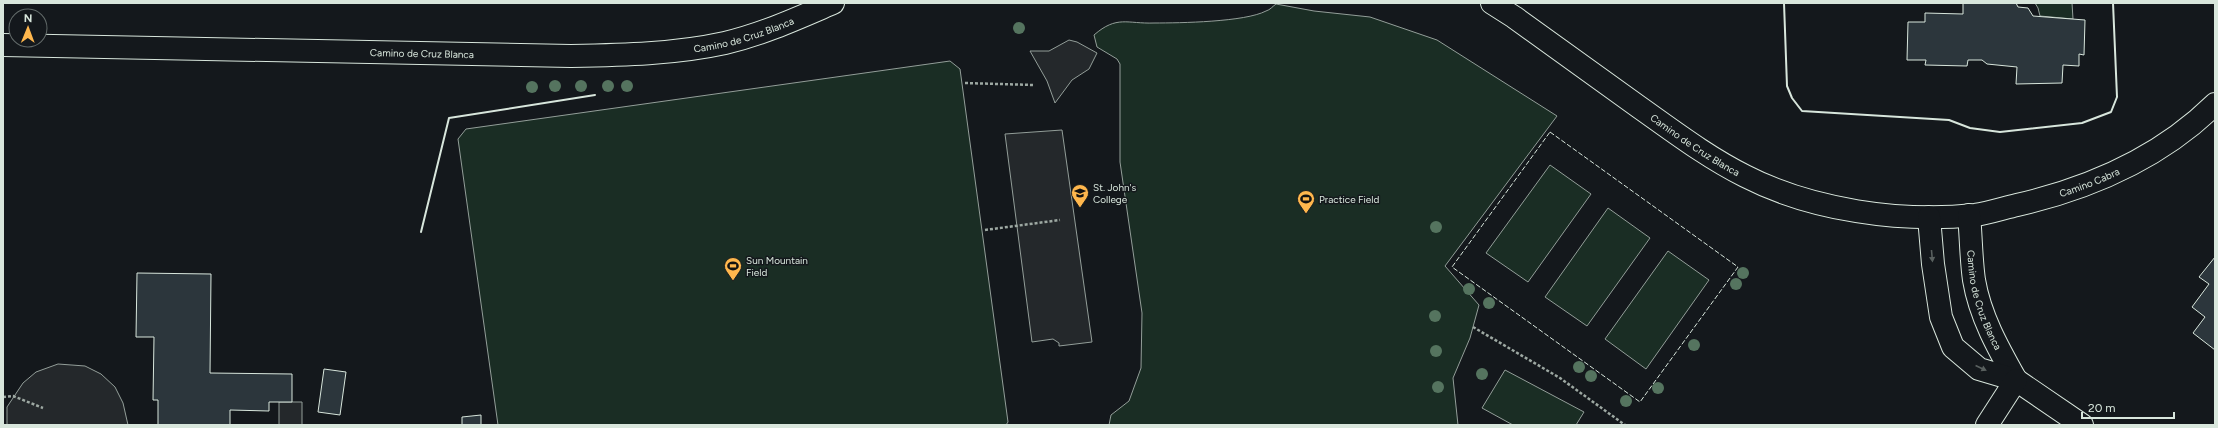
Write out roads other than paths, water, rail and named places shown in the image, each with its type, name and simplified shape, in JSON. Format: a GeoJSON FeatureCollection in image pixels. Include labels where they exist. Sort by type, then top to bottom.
{"type":"FeatureCollection","features":[{"type":"Feature","properties":{"kind":"street","name":"Camino de Cruz Blanca"},"geometry":{"type":"LineString","coordinates":[[3,45],[571,56],[635,55],[725,43],[774,28],[833,3]]}},
{"type":"Feature","properties":{"kind":"street","name":"Camino de Cruz Blanca"},"geometry":{"type":"LineString","coordinates":[[1492,3],[1514,17],[1685,140],[1718,162],[1747,177],[1779,190],[1831,206],[1902,217],[1937,217],[1933,264],[1941,317],[1953,347],[1979,369],[2016,380],[2082,425]]}},
{"type":"Feature","properties":{"kind":"street","name":"Camino Cabra"},"geometry":{"type":"LineString","coordinates":[[1937,217],[1969,215],[2044,199],[2090,184],[2142,159],[2198,121],[2215,104]]}},
{"type":"Feature","properties":{"kind":"street","name":"Camino de Cruz Blanca"},"geometry":{"type":"LineString","coordinates":[[1969,215],[1974,280],[1982,311],[1996,344],[2016,380]]}},
{"type":"Feature","properties":{"kind":"street"},"geometry":{"type":"LineString","coordinates":[[1988,425],[2016,380]]}},
{"type":"Feature","properties":{"kind":"place","name":"St. John's College"},"geometry":{"type":"Point","coordinates":[1080,208]}},
{"type":"Feature","properties":{"kind":"place","name":"Practice Field"},"geometry":{"type":"Point","coordinates":[1306,214]}},
{"type":"Feature","properties":{"kind":"place","name":"Sun Mountain Field"},"geometry":{"type":"Point","coordinates":[733,281]}}]}
